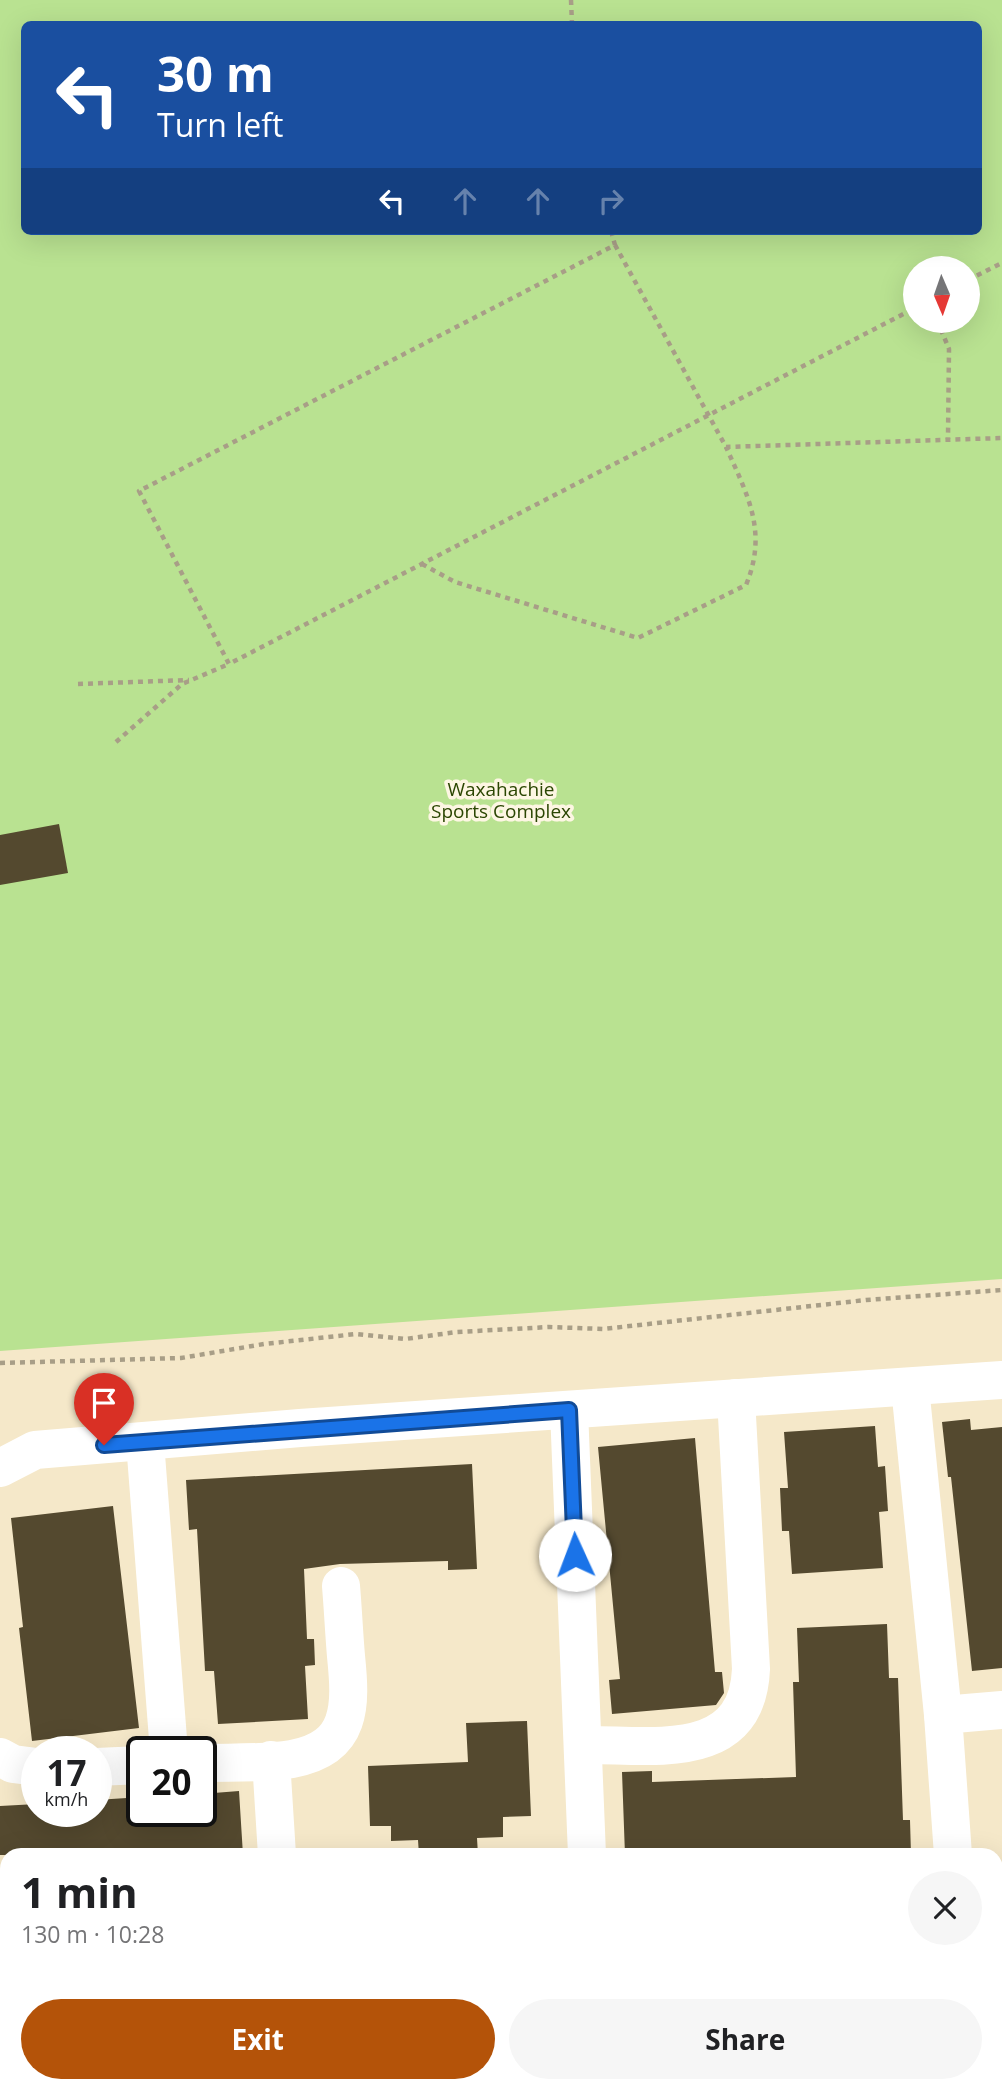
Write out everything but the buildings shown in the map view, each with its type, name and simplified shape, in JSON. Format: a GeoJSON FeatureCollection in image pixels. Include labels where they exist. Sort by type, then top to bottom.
{"type":"FeatureCollection","features":[{"type":"Feature","properties":{"kind":"street"},"geometry":{"type":"LineString","coordinates":[[0,1468],[35,1450],[1002,1380]]}},
{"type":"Feature","properties":{"kind":"street"},"geometry":{"type":"LineString","coordinates":[[910,1387],[943,1714],[953,1848]]}},
{"type":"Feature","properties":{"kind":"street"},"geometry":{"type":"LineString","coordinates":[[583,1745],[699,1741],[716,1736],[730,1726],[746,1703],[751,1669],[736,1398]]}},
{"type":"Feature","properties":{"kind":"street"},"geometry":{"type":"LineString","coordinates":[[569,1410],[587,1848]]}},
{"type":"Feature","properties":{"kind":"street"},"geometry":{"type":"LineString","coordinates":[[145,1442],[168,1736]]}},
{"type":"Feature","properties":{"kind":"street"},"geometry":{"type":"LineString","coordinates":[[217,1762],[271,1760],[310,1754],[335,1739],[343,1726],[350,1689],[341,1586]]}},
{"type":"Feature","properties":{"kind":"street"},"geometry":{"type":"LineString","coordinates":[[943,1714],[1002,1710]]}},
{"type":"Feature","properties":{"kind":"street"},"geometry":{"type":"LineString","coordinates":[[0,1757],[21,1765]]}},
{"type":"Feature","properties":{"kind":"street"},"geometry":{"type":"LineString","coordinates":[[271,1760],[277,1848]]}},
{"type":"Feature","properties":{"kind":"path"},"geometry":{"type":"LineString","coordinates":[[571,0],[572,21]]}},
{"type":"Feature","properties":{"kind":"path"},"geometry":{"type":"LineString","coordinates":[[422,564],[455,582],[638,638],[746,585],[754,566],[758,536],[748,498],[710,414],[615,245],[612,235]]}},
{"type":"Feature","properties":{"kind":"path"},"geometry":{"type":"LineString","coordinates":[[229,664],[139,491],[615,245]]}},
{"type":"Feature","properties":{"kind":"path"},"geometry":{"type":"LineString","coordinates":[[980,274],[1002,263]]}},
{"type":"Feature","properties":{"kind":"path"},"geometry":{"type":"LineString","coordinates":[[116,742],[173,691],[193,680],[229,664],[903,313]]}},
{"type":"Feature","properties":{"kind":"path"},"geometry":{"type":"LineString","coordinates":[[942,333],[949,349],[948,439]]}},
{"type":"Feature","properties":{"kind":"path"},"geometry":{"type":"LineString","coordinates":[[725,446],[1002,438]]}},
{"type":"Feature","properties":{"kind":"path"},"geometry":{"type":"LineString","coordinates":[[78,684],[193,680]]}},
{"type":"Feature","properties":{"kind":"path"},"geometry":{"type":"LineString","coordinates":[[0,1363],[181,1358],[264,1344],[356,1334],[405,1339],[457,1332],[549,1327],[603,1329],[647,1322],[815,1308],[866,1300],[1002,1290]]}},
{"type":"Feature","properties":{"kind":"green space","name":"Waxahachie Sports Complex"},"geometry":{"type":"Polygon","coordinates":[[[0,0],[1002,0],[1002,1279],[0,1351],[0,0]]]}},
{"type":"Feature","properties":{"kind":"route"},"geometry":{"type":"LineString","coordinates":[[104,1445],[300,1428],[569,1410],[575,1555]]}}]}
